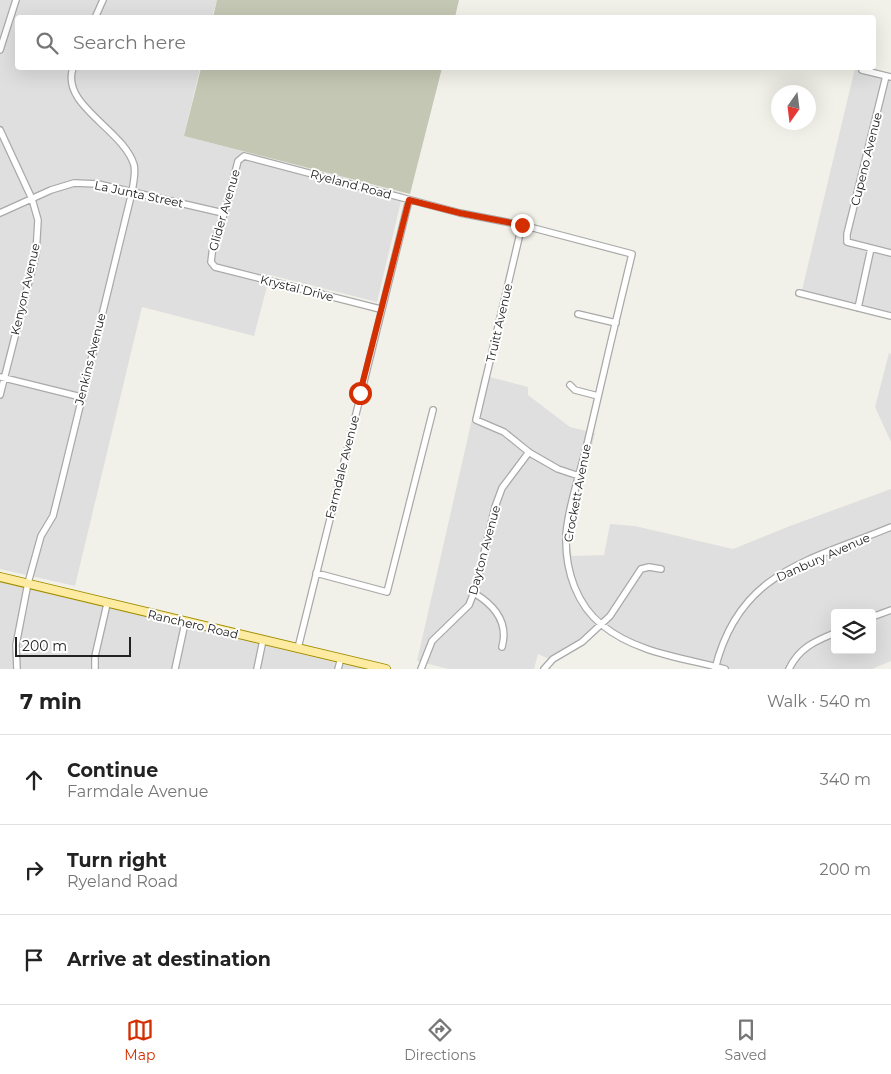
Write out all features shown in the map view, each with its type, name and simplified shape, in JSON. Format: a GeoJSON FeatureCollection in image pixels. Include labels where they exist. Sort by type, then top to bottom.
{"type":"FeatureCollection","features":[{"type":"Feature","properties":{"kind":"main road","name":"Ranchero Road"},"geometry":{"type":"LineString","coordinates":[[0,577],[386,669]]}},
{"type":"Feature","properties":{"kind":"street"},"geometry":{"type":"LineString","coordinates":[[0,50],[16,0]]}},
{"type":"Feature","properties":{"kind":"street"},"geometry":{"type":"LineString","coordinates":[[96,15],[103,0]]}},
{"type":"Feature","properties":{"kind":"street","name":"Jenkins Avenue"},"geometry":{"type":"LineString","coordinates":[[17,669],[16,645],[28,584],[41,536],[52,516],[132,192],[135,167],[129,151],[113,132],[86,109],[74,93],[71,82],[73,70]]}},
{"type":"Feature","properties":{"kind":"street"},"geometry":{"type":"LineString","coordinates":[[862,70],[888,76]]}},
{"type":"Feature","properties":{"kind":"street","name":"Cupeno Avenue"},"geometry":{"type":"LineString","coordinates":[[871,248],[848,242],[847,234],[888,76]]}},
{"type":"Feature","properties":{"kind":"street","name":"Kenyon Avenue"},"geometry":{"type":"LineString","coordinates":[[0,130],[32,199],[38,220],[36,254],[2,378],[0,396]]}},
{"type":"Feature","properties":{"kind":"street","name":"Ryeland Road"},"geometry":{"type":"LineString","coordinates":[[244,156],[460,213],[522,225],[632,254]]}},
{"type":"Feature","properties":{"kind":"street","name":"Glider Avenue"},"geometry":{"type":"LineString","coordinates":[[215,267],[211,262],[213,246],[238,161],[244,156]]}},
{"type":"Feature","properties":{"kind":"street","name":"La Junta Street"},"geometry":{"type":"LineString","coordinates":[[0,213],[74,183],[98,184],[223,214]]}},
{"type":"Feature","properties":{"kind":"street","name":"Farmdale Avenue"},"geometry":{"type":"LineString","coordinates":[[298,648],[380,309],[409,200]]}},
{"type":"Feature","properties":{"kind":"street","name":"Truitt Avenue"},"geometry":{"type":"LineString","coordinates":[[522,225],[476,420],[504,432],[529,452]]}},
{"type":"Feature","properties":{"kind":"street"},"geometry":{"type":"LineString","coordinates":[[858,308],[871,248],[891,253]]}},
{"type":"Feature","properties":{"kind":"street","name":"Crockett Avenue"},"geometry":{"type":"LineString","coordinates":[[632,254],[566,538],[567,559],[572,582],[583,605],[601,624],[620,638],[641,647],[715,668],[725,669]]}},
{"type":"Feature","properties":{"kind":"street","name":"Krystal Drive"},"geometry":{"type":"LineString","coordinates":[[215,267],[380,309]]}},
{"type":"Feature","properties":{"kind":"street"},"geometry":{"type":"LineString","coordinates":[[799,293],[891,316]]}},
{"type":"Feature","properties":{"kind":"street"},"geometry":{"type":"LineString","coordinates":[[578,314],[616,323]]}},
{"type":"Feature","properties":{"kind":"street"},"geometry":{"type":"LineString","coordinates":[[2,378],[81,397]]}},
{"type":"Feature","properties":{"kind":"street"},"geometry":{"type":"LineString","coordinates":[[570,385],[575,390],[598,396]]}},
{"type":"Feature","properties":{"kind":"street"},"geometry":{"type":"LineString","coordinates":[[316,573],[387,592],[433,410]]}},
{"type":"Feature","properties":{"kind":"street"},"geometry":{"type":"LineString","coordinates":[[529,452],[558,469],[579,476]]}},
{"type":"Feature","properties":{"kind":"street","name":"Dayton Avenue"},"geometry":{"type":"LineString","coordinates":[[421,669],[432,641],[469,605],[474,593],[495,507],[502,488],[529,452]]}},
{"type":"Feature","properties":{"kind":"street","name":"Danbury Avenue"},"geometry":{"type":"LineString","coordinates":[[715,668],[726,633],[734,617],[764,585],[789,570],[891,527]]}},
{"type":"Feature","properties":{"kind":"street"},"geometry":{"type":"LineString","coordinates":[[544,669],[554,659],[582,642],[601,624],[618,604],[641,569],[649,567],[661,569]]}},
{"type":"Feature","properties":{"kind":"street"},"geometry":{"type":"LineString","coordinates":[[474,593],[487,601],[496,611],[503,624],[505,637],[502,647]]}},
{"type":"Feature","properties":{"kind":"street"},"geometry":{"type":"LineString","coordinates":[[95,669],[94,656],[107,604]]}},
{"type":"Feature","properties":{"kind":"street"},"geometry":{"type":"LineString","coordinates":[[876,616],[891,610]]}},
{"type":"Feature","properties":{"kind":"street"},"geometry":{"type":"LineString","coordinates":[[174,669],[186,622]]}},
{"type":"Feature","properties":{"kind":"street"},"geometry":{"type":"LineString","coordinates":[[789,669],[793,660],[807,645],[831,635]]}},
{"type":"Feature","properties":{"kind":"street"},"geometry":{"type":"LineString","coordinates":[[256,669],[262,640]]}},
{"type":"Feature","properties":{"kind":"street"},"geometry":{"type":"LineString","coordinates":[[338,669],[341,658]]}},
{"type":"Feature","properties":{"kind":"shaded area"},"geometry":{"type":"Polygon","coordinates":[[[0,0],[217,0],[213,15],[15,15],[15,70],[200,70],[184,136],[403,193],[377,302],[270,275],[254,336],[142,307],[75,586],[0,569],[0,0]]]}},
{"type":"Feature","properties":{"kind":"shaded area"},"geometry":{"type":"Polygon","coordinates":[[[217,0],[459,0],[455,15],[213,15],[217,0]]]}},
{"type":"Feature","properties":{"kind":"shaded area"},"geometry":{"type":"Polygon","coordinates":[[[200,70],[441,70],[410,194],[184,136],[200,70]]]}},
{"type":"Feature","properties":{"kind":"shaded area"},"geometry":{"type":"Polygon","coordinates":[[[855,70],[891,74],[891,312],[802,290],[855,70]]]}},
{"type":"Feature","properties":{"kind":"shaded area"},"geometry":{"type":"Polygon","coordinates":[[[889,353],[891,354],[891,442],[875,407],[889,353]]]}},
{"type":"Feature","properties":{"kind":"shaded area"},"geometry":{"type":"Polygon","coordinates":[[[482,375],[528,387],[528,395],[570,427],[595,433],[569,543],[572,556],[604,555],[610,524],[635,526],[733,549],[891,489],[891,661],[872,669],[721,669],[640,645],[615,633],[601,620],[576,644],[549,659],[538,654],[534,669],[448,669],[417,661],[482,375]]]}},
{"type":"Feature","properties":{"kind":"shaded area"},"geometry":{"type":"Polygon","coordinates":[[[0,582],[247,641],[363,669],[0,669],[0,582]]]}},
{"type":"Feature","properties":{"kind":"route"},"geometry":{"type":"LineString","coordinates":[[360,393],[409,200],[460,213],[522,225]]}}]}
